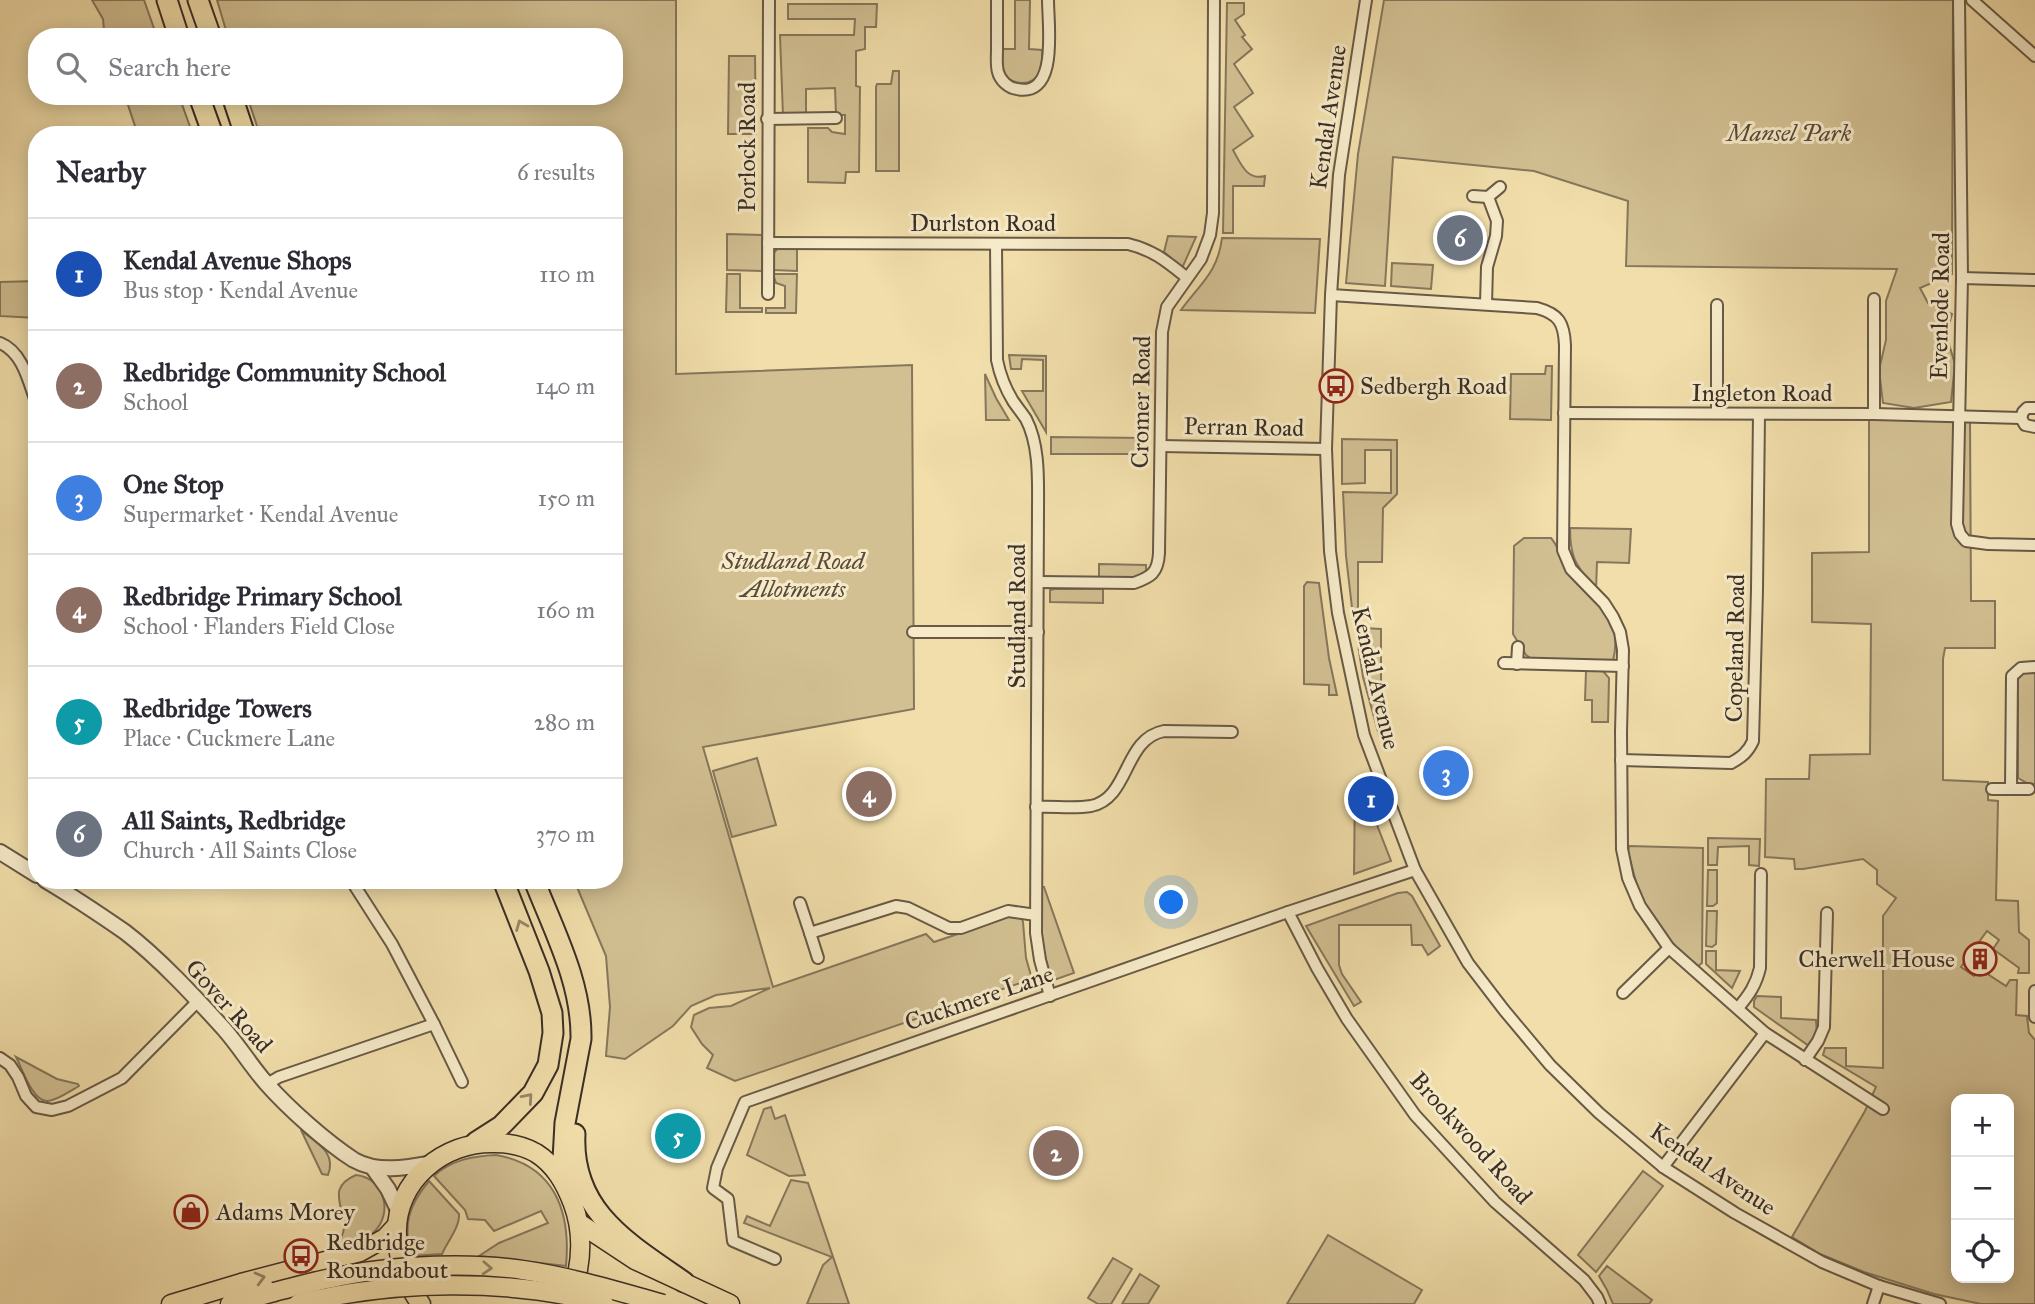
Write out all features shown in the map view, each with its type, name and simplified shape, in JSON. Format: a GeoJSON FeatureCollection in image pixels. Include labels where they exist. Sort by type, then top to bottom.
{"type":"FeatureCollection","features":[{"type":"Feature","properties":{"kind":"highway"},"geometry":{"type":"LineString","coordinates":[[167,0],[176,28]]}},
{"type":"Feature","properties":{"kind":"highway"},"geometry":{"type":"LineString","coordinates":[[198,0],[208,28]]}},
{"type":"Feature","properties":{"kind":"highway"},"geometry":{"type":"LineString","coordinates":[[203,105],[210,126]]}},
{"type":"Feature","properties":{"kind":"highway"},"geometry":{"type":"LineString","coordinates":[[235,105],[242,126]]}},
{"type":"Feature","properties":{"kind":"highway"},"geometry":{"type":"LineString","coordinates":[[476,1142],[501,1126],[538,1085],[548,1065],[553,1033],[552,1013],[539,971],[507,889]]}},
{"type":"Feature","properties":{"kind":"highway"},"geometry":{"type":"LineString","coordinates":[[537,889],[573,982],[580,1013],[583,1074],[574,1143],[583,1187],[598,1212],[619,1236],[684,1282]]}},
{"type":"Feature","properties":{"kind":"highway"},"geometry":{"type":"LineString","coordinates":[[562,1178],[565,1123],[581,1039]]}},
{"type":"Feature","properties":{"kind":"main road"},"geometry":{"type":"LineString","coordinates":[[171,1304],[360,1252],[385,1238],[398,1219],[407,1192],[432,1163],[476,1142],[510,1144],[524,1148],[545,1160],[562,1178],[581,1235],[579,1265],[568,1304]]}},
{"type":"Feature","properties":{"kind":"main road"},"geometry":{"type":"LineString","coordinates":[[398,1219],[399,1255],[412,1292],[421,1304]]}},
{"type":"Feature","properties":{"kind":"main road"},"geometry":{"type":"LineString","coordinates":[[579,1223],[635,1260],[730,1304]]}},
{"type":"Feature","properties":{"kind":"main road"},"geometry":{"type":"LineString","coordinates":[[230,1304],[347,1275],[387,1269],[476,1267],[520,1269],[568,1278],[663,1304]]}},
{"type":"Feature","properties":{"kind":"main road"},"geometry":{"type":"LineString","coordinates":[[298,1304],[354,1293],[426,1286],[492,1286],[539,1291],[604,1304]]}},
{"type":"Feature","properties":{"kind":"street","name":"Porlock Road"},"geometry":{"type":"LineString","coordinates":[[768,293],[769,0]]}},
{"type":"Feature","properties":{"kind":"street"},"geometry":{"type":"LineString","coordinates":[[997,0],[998,71],[1003,82],[1015,89],[1032,89],[1043,80],[1047,68],[1048,0]]}},
{"type":"Feature","properties":{"kind":"street","name":"Cromer Road"},"geometry":{"type":"LineString","coordinates":[[1038,582],[1133,583],[1148,578],[1157,568],[1162,332],[1167,307],[1201,259],[1210,235],[1213,213],[1214,0]]}},
{"type":"Feature","properties":{"kind":"street","name":"Kendal Avenue"},"geometry":{"type":"LineString","coordinates":[[1366,0],[1339,175],[1331,295],[1326,449],[1330,551],[1338,613],[1364,735],[1415,870],[1468,963],[1504,1010],[1551,1065],[1599,1114],[1663,1167],[1735,1213],[1822,1262],[1879,1286],[1940,1304]]}},
{"type":"Feature","properties":{"kind":"street","name":"Evenlode Road"},"geometry":{"type":"LineString","coordinates":[[1959,0],[1962,278],[1957,524],[1966,541],[2035,545]]}},
{"type":"Feature","properties":{"kind":"street"},"geometry":{"type":"LineString","coordinates":[[1972,0],[2035,56]]}},
{"type":"Feature","properties":{"kind":"street"},"geometry":{"type":"LineString","coordinates":[[768,119],[831,118],[825,105]]}},
{"type":"Feature","properties":{"kind":"street"},"geometry":{"type":"LineString","coordinates":[[1473,196],[1488,197],[1500,187]]}},
{"type":"Feature","properties":{"kind":"street"},"geometry":{"type":"LineString","coordinates":[[1486,304],[1487,267],[1496,236],[1497,221],[1488,197]]}},
{"type":"Feature","properties":{"kind":"street","name":"Durlston Road"},"geometry":{"type":"LineString","coordinates":[[768,243],[1128,244],[1146,248],[1160,256],[1186,278]]}},
{"type":"Feature","properties":{"kind":"street","name":"Studland Road"},"geometry":{"type":"LineString","coordinates":[[996,244],[997,360],[1001,379],[1025,418],[1036,455],[1036,933],[1050,996]]}},
{"type":"Feature","properties":{"kind":"street"},"geometry":{"type":"LineString","coordinates":[[1962,278],[2035,280]]}},
{"type":"Feature","properties":{"kind":"street"},"geometry":{"type":"LineString","coordinates":[[1331,295],[1537,308],[1549,311],[1558,318],[1565,332],[1563,550],[1571,569],[1604,603],[1620,632],[1623,650],[1622,849],[1628,878],[1640,906],[1669,948],[1765,1033],[1883,1109]]}},
{"type":"Feature","properties":{"kind":"street"},"geometry":{"type":"LineString","coordinates":[[1874,299],[1874,414]]}},
{"type":"Feature","properties":{"kind":"street"},"geometry":{"type":"LineString","coordinates":[[1717,305],[1717,413]]}},
{"type":"Feature","properties":{"kind":"street"},"geometry":{"type":"LineString","coordinates":[[0,343],[11,349],[19,358],[28,382]]}},
{"type":"Feature","properties":{"kind":"street"},"geometry":{"type":"LineString","coordinates":[[2035,408],[2027,408],[2021,418],[2025,425],[2035,427]]}},
{"type":"Feature","properties":{"kind":"street","name":"Ingleton Road"},"geometry":{"type":"LineString","coordinates":[[1564,413],[1874,414],[2021,418]]}},
{"type":"Feature","properties":{"kind":"street","name":"Copeland Road"},"geometry":{"type":"LineString","coordinates":[[1621,761],[1731,763],[1743,757],[1753,741],[1759,414]]}},
{"type":"Feature","properties":{"kind":"street","name":"Perran Road"},"geometry":{"type":"LineString","coordinates":[[1161,446],[1326,449]]}},
{"type":"Feature","properties":{"kind":"street"},"geometry":{"type":"LineString","coordinates":[[913,632],[1038,632]]}},
{"type":"Feature","properties":{"kind":"street"},"geometry":{"type":"LineString","coordinates":[[1517,664],[1518,647]]}},
{"type":"Feature","properties":{"kind":"street"},"geometry":{"type":"LineString","coordinates":[[1504,663],[1623,666]]}},
{"type":"Feature","properties":{"kind":"street"},"geometry":{"type":"LineString","coordinates":[[2011,789],[2012,676],[2021,668],[2035,667]]}},
{"type":"Feature","properties":{"kind":"street"},"geometry":{"type":"LineString","coordinates":[[1036,807],[1091,806],[1104,801],[1113,793],[1137,749],[1154,733],[1232,732]]}},
{"type":"Feature","properties":{"kind":"street"},"geometry":{"type":"LineString","coordinates":[[1992,789],[2029,789]]}},
{"type":"Feature","properties":{"kind":"street"},"geometry":{"type":"LineString","coordinates":[[0,852],[28,869]]}},
{"type":"Feature","properties":{"kind":"street","name":"Cuckmere Lane"},"geometry":{"type":"LineString","coordinates":[[775,1259],[733,1241],[730,1204],[728,1199],[713,1188],[717,1168],[745,1102],[1415,870]]}},
{"type":"Feature","properties":{"kind":"street"},"geometry":{"type":"LineString","coordinates":[[1738,1008],[1751,992],[1760,968],[1761,874]]}},
{"type":"Feature","properties":{"kind":"street","name":"Gover Road"},"geometry":{"type":"LineString","coordinates":[[60,889],[126,933],[198,1001],[226,1031],[267,1084],[326,1139],[355,1160],[373,1168],[387,1189],[398,1219]]}},
{"type":"Feature","properties":{"kind":"street"},"geometry":{"type":"LineString","coordinates":[[357,889],[391,944],[462,1082]]}},
{"type":"Feature","properties":{"kind":"street"},"geometry":{"type":"LineString","coordinates":[[800,903],[818,958]]}},
{"type":"Feature","properties":{"kind":"street"},"geometry":{"type":"LineString","coordinates":[[810,933],[896,906],[908,908],[949,928],[961,928],[1008,911],[1036,915]]}},
{"type":"Feature","properties":{"kind":"street","name":"Brookwood Road"},"geometry":{"type":"LineString","coordinates":[[1288,912],[1347,1019],[1415,1115],[1495,1202],[1584,1280],[1600,1304]]}},
{"type":"Feature","properties":{"kind":"street"},"geometry":{"type":"LineString","coordinates":[[1805,1060],[1824,1027],[1827,913]]}},
{"type":"Feature","properties":{"kind":"street"},"geometry":{"type":"LineString","coordinates":[[1623,993],[1669,948]]}},
{"type":"Feature","properties":{"kind":"street"},"geometry":{"type":"LineString","coordinates":[[2035,992],[2035,1017]]}},
{"type":"Feature","properties":{"kind":"street"},"geometry":{"type":"LineString","coordinates":[[0,1058],[10,1065],[26,1096],[36,1107],[52,1110],[68,1106],[121,1078],[198,1001]]}},
{"type":"Feature","properties":{"kind":"street"},"geometry":{"type":"LineString","coordinates":[[267,1084],[279,1077],[434,1024]]}},
{"type":"Feature","properties":{"kind":"street"},"geometry":{"type":"LineString","coordinates":[[1663,1167],[1765,1033]]}},
{"type":"Feature","properties":{"kind":"street"},"geometry":{"type":"LineString","coordinates":[[373,1168],[401,1168],[432,1163]]}},
{"type":"Feature","properties":{"kind":"street"},"geometry":{"type":"LineString","coordinates":[[1873,1304],[1879,1286]]}},
{"type":"Feature","properties":{"kind":"green space"},"geometry":{"type":"Polygon","coordinates":[[[92,0],[144,0],[154,28],[104,28],[103,19],[92,0]]]}},
{"type":"Feature","properties":{"kind":"green space","name":"Studland Road Allotments"},"geometry":{"type":"Polygon","coordinates":[[[217,0],[676,0],[676,374],[912,365],[914,709],[703,747],[773,987],[926,934],[934,942],[1014,915],[1021,916],[1023,922],[1026,958],[1032,979],[735,1081],[707,1068],[713,1055],[691,1027],[694,1015],[709,1008],[731,1006],[770,988],[716,995],[691,1006],[673,1026],[625,1059],[606,1056],[610,1007],[606,956],[578,889],[623,889],[623,126],[257,126],[250,105],[623,105],[623,28],[225,28],[217,0]]]}},
{"type":"Feature","properties":{"kind":"green space"},"geometry":{"type":"Polygon","coordinates":[[[1015,0],[1030,0],[1029,49],[1042,50],[1041,67],[1037,77],[1022,83],[1008,78],[1002,64],[1003,49],[1015,49],[1015,0]]]}},
{"type":"Feature","properties":{"kind":"green space","name":"Mansel Park"},"geometry":{"type":"Polygon","coordinates":[[[1384,0],[1953,0],[1952,274],[1920,288],[1928,303],[1952,314],[1946,334],[1955,364],[1951,402],[1914,408],[1883,403],[1879,370],[1886,340],[1886,301],[1897,269],[1626,266],[1628,201],[1534,171],[1393,157],[1385,286],[1346,283],[1358,154],[1384,0]]]}},
{"type":"Feature","properties":{"kind":"green space"},"geometry":{"type":"Polygon","coordinates":[[[1227,3],[1244,3],[1244,14],[1235,20],[1245,35],[1242,37],[1252,49],[1234,64],[1253,93],[1234,107],[1253,136],[1233,150],[1249,174],[1265,176],[1264,186],[1233,186],[1233,233],[1223,233],[1227,3]]]}},
{"type":"Feature","properties":{"kind":"green space"},"geometry":{"type":"Polygon","coordinates":[[[788,4],[877,4],[876,27],[865,27],[865,49],[856,51],[856,86],[860,87],[859,172],[846,172],[845,183],[808,182],[808,128],[828,128],[832,132],[845,134],[845,115],[836,115],[835,88],[806,89],[806,115],[783,116],[780,35],[854,35],[855,19],[788,19],[788,4]]]}},
{"type":"Feature","properties":{"kind":"green space"},"geometry":{"type":"Polygon","coordinates":[[[729,56],[755,56],[756,134],[728,134],[729,56]]]}},
{"type":"Feature","properties":{"kind":"green space"},"geometry":{"type":"Polygon","coordinates":[[[893,71],[899,71],[899,171],[876,171],[876,87],[877,84],[891,84],[893,71]]]}},
{"type":"Feature","properties":{"kind":"green space"},"geometry":{"type":"Polygon","coordinates":[[[128,105],[182,105],[190,126],[135,126],[128,105]]]}},
{"type":"Feature","properties":{"kind":"green space"},"geometry":{"type":"Polygon","coordinates":[[[727,234],[762,235],[762,271],[727,270],[727,234]]]}},
{"type":"Feature","properties":{"kind":"green space"},"geometry":{"type":"Polygon","coordinates":[[[1168,236],[1196,237],[1183,266],[1164,252],[1168,236]]]}},
{"type":"Feature","properties":{"kind":"green space"},"geometry":{"type":"Polygon","coordinates":[[[1222,238],[1320,239],[1315,313],[1181,310],[1212,269],[1222,238]]]}},
{"type":"Feature","properties":{"kind":"green space"},"geometry":{"type":"Polygon","coordinates":[[[778,248],[797,248],[797,271],[773,270],[772,255],[778,248]]]}},
{"type":"Feature","properties":{"kind":"green space"},"geometry":{"type":"Polygon","coordinates":[[[1392,263],[1433,265],[1431,289],[1391,286],[1392,263]]]}},
{"type":"Feature","properties":{"kind":"green space"},"geometry":{"type":"Polygon","coordinates":[[[727,274],[740,274],[740,308],[762,308],[762,312],[726,312],[727,274]]]}},
{"type":"Feature","properties":{"kind":"green space"},"geometry":{"type":"Polygon","coordinates":[[[773,274],[797,274],[796,313],[766,313],[766,308],[785,308],[785,286],[776,283],[773,274]]]}},
{"type":"Feature","properties":{"kind":"green space"},"geometry":{"type":"Polygon","coordinates":[[[28,281],[28,318],[0,316],[0,282],[28,281]]]}},
{"type":"Feature","properties":{"kind":"green space"},"geometry":{"type":"Polygon","coordinates":[[[1009,355],[1046,356],[1046,432],[1022,391],[1043,391],[1043,360],[1022,359],[1021,369],[1011,369],[1009,355]]]}},
{"type":"Feature","properties":{"kind":"green space"},"geometry":{"type":"Polygon","coordinates":[[[1546,366],[1552,366],[1551,420],[1510,419],[1511,374],[1545,374],[1546,366]]]}},
{"type":"Feature","properties":{"kind":"green space"},"geometry":{"type":"Polygon","coordinates":[[[985,374],[996,398],[1009,420],[986,420],[985,374]]]}},
{"type":"Feature","properties":{"kind":"green space"},"geometry":{"type":"Polygon","coordinates":[[[1869,417],[1970,420],[1971,601],[1995,601],[1995,648],[1945,648],[1943,780],[1988,782],[1988,800],[1998,801],[1996,900],[2018,901],[2019,932],[2029,940],[2029,973],[2018,973],[2019,968],[1993,949],[1999,940],[1987,931],[1961,967],[1974,976],[1980,969],[2006,986],[2010,980],[2017,980],[2016,1015],[2027,1016],[2029,1033],[2035,1040],[2035,1304],[1981,1304],[1934,1294],[1864,1272],[1820,1254],[1792,1237],[1865,1111],[1876,1087],[1823,1055],[1825,1048],[1846,1048],[1846,1066],[1883,1068],[1883,916],[1896,898],[1877,884],[1877,870],[1863,859],[1795,869],[1794,859],[1765,857],[1766,779],[1809,779],[1810,755],[1870,754],[1871,624],[1812,622],[1812,553],[1869,552],[1869,417]]]}},
{"type":"Feature","properties":{"kind":"green space"},"geometry":{"type":"Polygon","coordinates":[[[1051,437],[1148,438],[1148,454],[1051,454],[1051,437]]]}},
{"type":"Feature","properties":{"kind":"green space"},"geometry":{"type":"Polygon","coordinates":[[[1342,439],[1397,440],[1397,494],[1383,508],[1382,562],[1358,562],[1358,624],[1354,625],[1346,556],[1343,492],[1391,493],[1391,450],[1365,450],[1365,483],[1342,484],[1342,439]]]}},
{"type":"Feature","properties":{"kind":"green space"},"geometry":{"type":"Polygon","coordinates":[[[1570,528],[1631,529],[1629,563],[1597,562],[1596,590],[1573,555],[1570,528]]]}},
{"type":"Feature","properties":{"kind":"green space"},"geometry":{"type":"Polygon","coordinates":[[[1524,538],[1551,538],[1554,542],[1568,572],[1610,620],[1615,644],[1613,661],[1532,659],[1526,655],[1513,634],[1514,546],[1524,538]]]}},
{"type":"Feature","properties":{"kind":"green space"},"geometry":{"type":"Polygon","coordinates":[[[1099,564],[1146,565],[1146,573],[1136,578],[1099,578],[1099,564]]]}},
{"type":"Feature","properties":{"kind":"green space"},"geometry":{"type":"Polygon","coordinates":[[[1307,582],[1319,583],[1337,695],[1329,695],[1329,685],[1304,684],[1304,586],[1307,582]]]}},
{"type":"Feature","properties":{"kind":"green space"},"geometry":{"type":"Polygon","coordinates":[[[1103,589],[1103,603],[1050,602],[1050,590],[1103,589]]]}},
{"type":"Feature","properties":{"kind":"green space"},"geometry":{"type":"Polygon","coordinates":[[[1363,628],[1381,629],[1379,735],[1363,677],[1356,632],[1363,628]]]}},
{"type":"Feature","properties":{"kind":"green space"},"geometry":{"type":"Polygon","coordinates":[[[1586,671],[1603,671],[1609,678],[1608,722],[1592,722],[1592,700],[1585,700],[1586,671]]]}},
{"type":"Feature","properties":{"kind":"green space"},"geometry":{"type":"Polygon","coordinates":[[[2035,671],[2035,784],[2018,778],[2018,679],[2023,673],[2035,671]]]}},
{"type":"Feature","properties":{"kind":"green space"},"geometry":{"type":"Polygon","coordinates":[[[757,758],[776,825],[732,837],[713,771],[757,758]]]}},
{"type":"Feature","properties":{"kind":"green space"},"geometry":{"type":"Polygon","coordinates":[[[1355,784],[1361,784],[1391,861],[1354,874],[1355,784]]]}},
{"type":"Feature","properties":{"kind":"green space"},"geometry":{"type":"Polygon","coordinates":[[[1708,838],[1760,839],[1759,866],[1749,865],[1749,846],[1718,847],[1717,865],[1708,865],[1708,838]]]}},
{"type":"Feature","properties":{"kind":"green space"},"geometry":{"type":"Polygon","coordinates":[[[1629,846],[1703,848],[1702,963],[1697,967],[1671,942],[1640,896],[1628,853],[1629,846]]]}},
{"type":"Feature","properties":{"kind":"green space"},"geometry":{"type":"Polygon","coordinates":[[[1708,870],[1717,870],[1717,903],[1713,906],[1707,906],[1708,870]]]}},
{"type":"Feature","properties":{"kind":"green space"},"geometry":{"type":"Polygon","coordinates":[[[1041,887],[1044,887],[1074,973],[1051,981],[1042,943],[1041,887]]]}},
{"type":"Feature","properties":{"kind":"green space"},"geometry":{"type":"Polygon","coordinates":[[[1407,892],[1412,896],[1440,946],[1428,955],[1422,945],[1412,945],[1411,925],[1339,925],[1339,965],[1361,1002],[1354,1006],[1306,926],[1407,892]]]}},
{"type":"Feature","properties":{"kind":"green space"},"geometry":{"type":"Polygon","coordinates":[[[1707,911],[1717,911],[1716,944],[1712,947],[1706,946],[1707,911]]]}},
{"type":"Feature","properties":{"kind":"green space"},"geometry":{"type":"Polygon","coordinates":[[[1706,951],[1716,951],[1716,970],[1740,971],[1732,988],[1706,964],[1706,951]]]}},
{"type":"Feature","properties":{"kind":"green space"},"geometry":{"type":"Polygon","coordinates":[[[1757,996],[1781,997],[1781,1018],[1816,1020],[1817,1034],[1809,1046],[1754,1007],[1757,996]]]}},
{"type":"Feature","properties":{"kind":"green space"},"geometry":{"type":"Polygon","coordinates":[[[16,1057],[57,1079],[79,1086],[56,1099],[43,1100],[33,1091],[16,1057]]]}},
{"type":"Feature","properties":{"kind":"green space"},"geometry":{"type":"Polygon","coordinates":[[[771,1107],[775,1119],[785,1115],[805,1175],[789,1176],[747,1155],[764,1109],[771,1107]]]}},
{"type":"Feature","properties":{"kind":"green space"},"geometry":{"type":"Polygon","coordinates":[[[301,1130],[327,1154],[330,1160],[328,1175],[322,1174],[301,1130]]]}},
{"type":"Feature","properties":{"kind":"green space"},"geometry":{"type":"Polygon","coordinates":[[[496,1155],[516,1160],[533,1169],[555,1194],[565,1227],[566,1266],[479,1256],[499,1243],[548,1223],[541,1211],[494,1231],[485,1220],[468,1219],[465,1210],[434,1176],[463,1160],[496,1155]]]}},
{"type":"Feature","properties":{"kind":"green space"},"geometry":{"type":"Polygon","coordinates":[[[1643,1171],[1663,1186],[1596,1272],[1578,1255],[1643,1171]]]}},
{"type":"Feature","properties":{"kind":"green space"},"geometry":{"type":"Polygon","coordinates":[[[356,1175],[374,1183],[380,1190],[383,1216],[373,1233],[365,1239],[337,1247],[344,1228],[339,1190],[347,1180],[356,1175]]]}},
{"type":"Feature","properties":{"kind":"green space"},"geometry":{"type":"Polygon","coordinates":[[[791,1180],[808,1183],[849,1304],[807,1304],[823,1265],[832,1257],[744,1223],[747,1216],[770,1226],[791,1180]]]}},
{"type":"Feature","properties":{"kind":"green space"},"geometry":{"type":"Polygon","coordinates":[[[429,1181],[459,1214],[459,1219],[442,1254],[411,1256],[407,1235],[409,1216],[416,1199],[429,1181]]]}},
{"type":"Feature","properties":{"kind":"green space"},"geometry":{"type":"Polygon","coordinates":[[[1328,1235],[1422,1290],[1414,1304],[1287,1304],[1328,1235]]]}},
{"type":"Feature","properties":{"kind":"green space"},"geometry":{"type":"Polygon","coordinates":[[[1113,1258],[1132,1269],[1111,1304],[1098,1304],[1088,1298],[1113,1258]]]}},
{"type":"Feature","properties":{"kind":"green space"},"geometry":{"type":"Polygon","coordinates":[[[1607,1266],[1652,1300],[1649,1304],[1613,1304],[1599,1276],[1607,1266]]]}},
{"type":"Feature","properties":{"kind":"green space"},"geometry":{"type":"Polygon","coordinates":[[[1140,1274],[1159,1286],[1148,1304],[1122,1304],[1140,1274]]]}},
{"type":"Feature","properties":{"kind":"place","name":"All Saints, Redbridge"},"geometry":{"type":"Point","coordinates":[1460,238]}},
{"type":"Feature","properties":{"kind":"place","name":"Sedbergh Road"},"geometry":{"type":"Point","coordinates":[1336,386]}},
{"type":"Feature","properties":{"kind":"place","name":"One Stop"},"geometry":{"type":"Point","coordinates":[1446,773]}},
{"type":"Feature","properties":{"kind":"place","name":"Redbridge Primary School"},"geometry":{"type":"Point","coordinates":[869,794]}},
{"type":"Feature","properties":{"kind":"place","name":"Kendal Avenue Shops"},"geometry":{"type":"Point","coordinates":[1371,799]}},
{"type":"Feature","properties":{"kind":"place","name":"Cherwell House"},"geometry":{"type":"Point","coordinates":[1980,959]}},
{"type":"Feature","properties":{"kind":"place","name":"Redbridge Towers"},"geometry":{"type":"Point","coordinates":[678,1136]}},
{"type":"Feature","properties":{"kind":"place","name":"Redbridge Community School"},"geometry":{"type":"Point","coordinates":[1056,1153]}},
{"type":"Feature","properties":{"kind":"place","name":"Adams Morey"},"geometry":{"type":"Point","coordinates":[191,1212]}},
{"type":"Feature","properties":{"kind":"place","name":"Redbridge Roundabout"},"geometry":{"type":"Point","coordinates":[301,1256]}}]}
